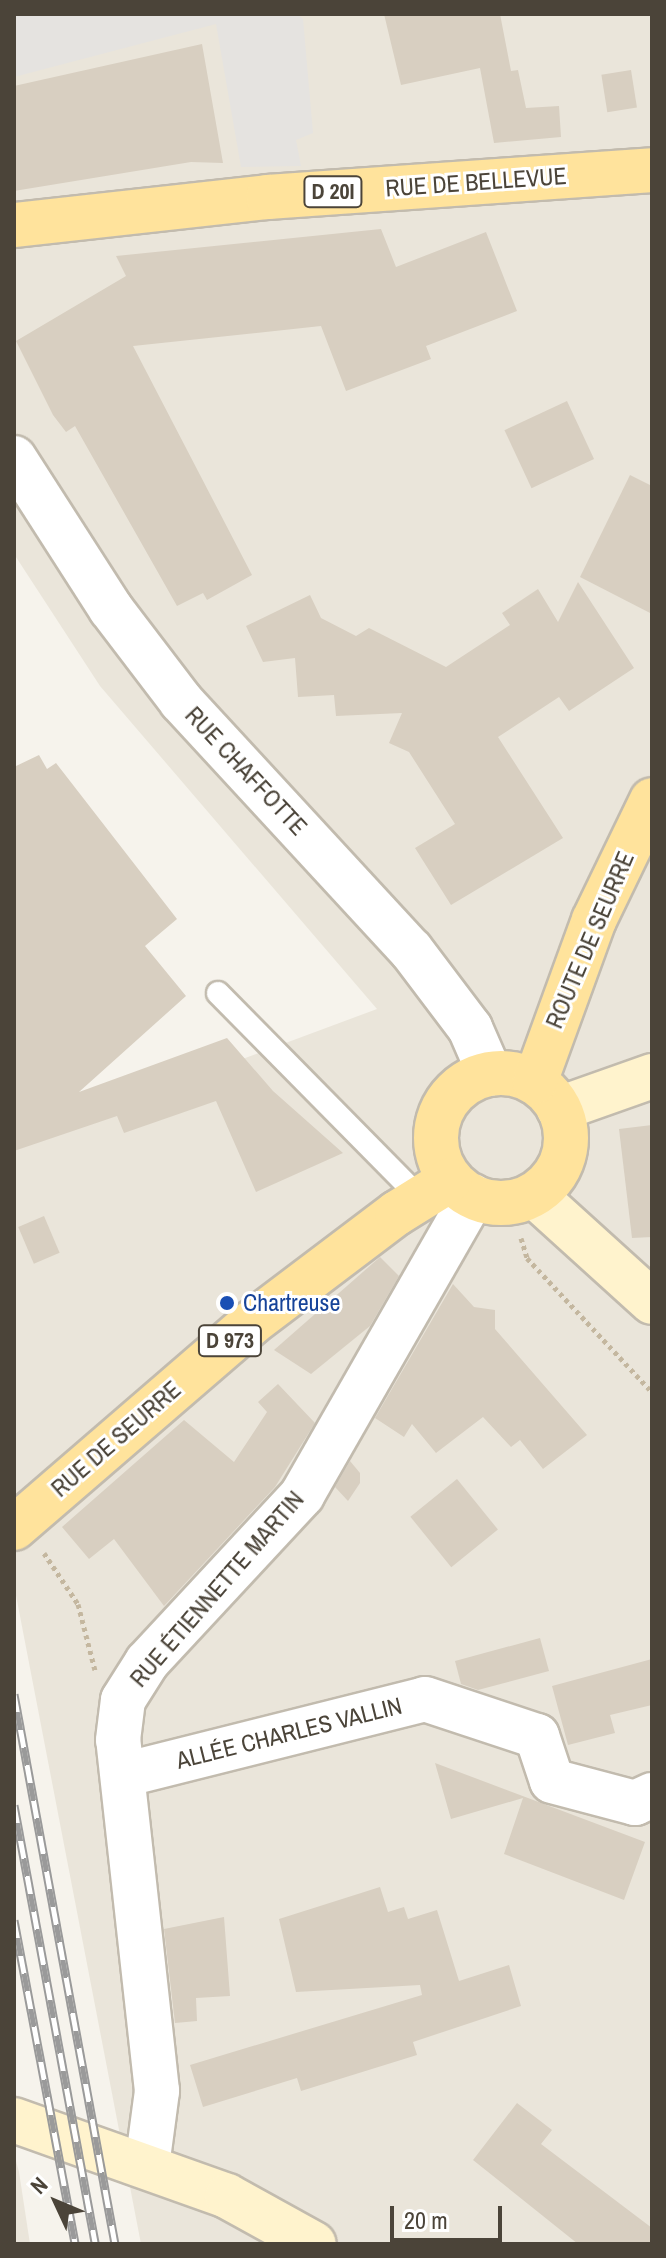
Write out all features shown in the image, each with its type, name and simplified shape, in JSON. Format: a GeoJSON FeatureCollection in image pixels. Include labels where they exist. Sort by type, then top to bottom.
{"type":"FeatureCollection","features":[{"type":"Feature","properties":{"kind":"main road","name":"RUE DE BELLEVUE"},"geometry":{"type":"LineString","coordinates":[[14,225],[268,197],[652,170]]}},
{"type":"Feature","properties":{"kind":"main road","name":"ROUTE DE SEURRE"},"geometry":{"type":"LineString","coordinates":[[547,1095],[594,920],[652,800]]}},
{"type":"Feature","properties":{"kind":"main road"},"geometry":{"type":"LineString","coordinates":[[490,1074],[547,1095],[566,1140],[564,1157],[557,1172],[534,1195],[504,1204],[448,1192],[436,1149],[440,1116],[459,1088],[490,1074]]}},
{"type":"Feature","properties":{"kind":"main road","name":"RUE DE SEURRE"},"geometry":{"type":"LineString","coordinates":[[19,1524],[250,1324],[448,1192]]}},
{"type":"Feature","properties":{"kind":"street","name":"RUE CHAFFOTTE"},"geometry":{"type":"LineString","coordinates":[[14,458],[111,609],[164,678],[411,950],[470,1028],[490,1074]]}},
{"type":"Feature","properties":{"kind":"street"},"geometry":{"type":"LineString","coordinates":[[547,1095],[652,1076]]}},
{"type":"Feature","properties":{"kind":"street","name":"RUE ÉTIENNETTE MARTIN"},"geometry":{"type":"LineString","coordinates":[[147,2166],[157,2091],[119,1720],[133,1679],[302,1495],[448,1192]]}},
{"type":"Feature","properties":{"kind":"street"},"geometry":{"type":"LineString","coordinates":[[534,1195],[652,1302]]}},
{"type":"Feature","properties":{"kind":"street","name":"ALLÉE CHARLES VALLIN"},"geometry":{"type":"LineString","coordinates":[[123,1775],[425,1699],[537,1736],[552,1781],[635,1803],[652,1795]]}},
{"type":"Feature","properties":{"kind":"street"},"geometry":{"type":"LineString","coordinates":[[14,2120],[147,2166],[262,2213],[314,2244]]}},
{"type":"Feature","properties":{"kind":"lane"},"geometry":{"type":"LineString","coordinates":[[218,993],[448,1192]]}},
{"type":"Feature","properties":{"kind":"path"},"geometry":{"type":"LineString","coordinates":[[520,1237],[527,1258],[652,1392]]}},
{"type":"Feature","properties":{"kind":"path"},"geometry":{"type":"LineString","coordinates":[[19,1524],[78,1604],[97,1680]]}},
{"type":"Feature","properties":{"kind":"shaded area"},"geometry":{"type":"Polygon","coordinates":[[[14,14],[652,14],[652,2244],[141,2244],[14,1585],[14,1144],[377,1009],[100,686],[14,554],[14,14]]]}},
{"type":"Feature","properties":{"kind":"shaded area"},"geometry":{"type":"Polygon","coordinates":[[[14,14],[297,14],[303,19],[313,133],[296,140],[301,166],[241,167],[216,24],[14,77],[14,14]]]}},
{"type":"Feature","properties":{"kind":"shaded area"},"geometry":{"type":"Polygon","coordinates":[[[14,2154],[19,2172],[30,2244],[14,2244],[14,2154]]]}},
{"type":"Feature","properties":{"kind":"building"},"geometry":{"type":"Polygon","coordinates":[[[384,14],[500,14],[511,71],[518,70],[526,108],[559,106],[561,137],[494,143],[480,68],[401,85],[384,14]]]}},
{"type":"Feature","properties":{"kind":"building"},"geometry":{"type":"Polygon","coordinates":[[[202,44],[223,163],[191,162],[14,191],[14,86],[202,44]]]}},
{"type":"Feature","properties":{"kind":"building"},"geometry":{"type":"Polygon","coordinates":[[[631,70],[637,108],[607,112],[601,75],[631,70]]]}},
{"type":"Feature","properties":{"kind":"building"},"geometry":{"type":"Polygon","coordinates":[[[381,229],[396,267],[486,232],[517,311],[426,346],[431,359],[346,391],[321,326],[133,346],[252,575],[207,600],[203,593],[177,606],[75,426],[66,432],[53,415],[16,341],[126,276],[116,256],[381,229]]]}},
{"type":"Feature","properties":{"kind":"building"},"geometry":{"type":"Polygon","coordinates":[[[567,401],[594,459],[532,488],[504,430],[567,401]]]}},
{"type":"Feature","properties":{"kind":"building"},"geometry":{"type":"Polygon","coordinates":[[[630,475],[652,486],[652,614],[580,577],[630,475]]]}},
{"type":"Feature","properties":{"kind":"building"},"geometry":{"type":"Polygon","coordinates":[[[578,582],[634,668],[569,711],[559,697],[498,737],[563,838],[451,905],[415,848],[455,824],[409,752],[389,743],[402,713],[336,716],[334,695],[298,697],[295,658],[263,662],[246,626],[310,595],[321,618],[356,636],[369,628],[446,667],[510,625],[502,613],[538,589],[558,622],[578,582]]]}},
{"type":"Feature","properties":{"kind":"building"},"geometry":{"type":"Polygon","coordinates":[[[39,755],[47,769],[56,763],[177,919],[145,946],[186,996],[79,1092],[227,1038],[273,1091],[343,1153],[256,1192],[216,1101],[124,1133],[117,1116],[14,1151],[14,767],[39,755]]]}},
{"type":"Feature","properties":{"kind":"building"},"geometry":{"type":"Polygon","coordinates":[[[652,1125],[652,1237],[632,1238],[619,1129],[652,1125]]]}},
{"type":"Feature","properties":{"kind":"building"},"geometry":{"type":"Polygon","coordinates":[[[44,1216],[60,1253],[34,1264],[18,1227],[44,1216]]]}},
{"type":"Feature","properties":{"kind":"building"},"geometry":{"type":"Polygon","coordinates":[[[380,1257],[399,1276],[370,1326],[311,1374],[274,1350],[380,1257]]]}},
{"type":"Feature","properties":{"kind":"building"},"geometry":{"type":"Polygon","coordinates":[[[453,1284],[474,1307],[495,1310],[495,1329],[587,1435],[543,1469],[520,1440],[511,1447],[483,1417],[436,1453],[412,1424],[404,1437],[375,1418],[453,1284]]]}},
{"type":"Feature","properties":{"kind":"building"},"geometry":{"type":"Polygon","coordinates":[[[278,1384],[315,1423],[275,1487],[164,1606],[114,1539],[89,1559],[62,1527],[184,1420],[234,1462],[267,1412],[258,1402],[278,1384]]]}},
{"type":"Feature","properties":{"kind":"building"},"geometry":{"type":"Polygon","coordinates":[[[350,1461],[360,1473],[360,1483],[348,1501],[335,1487],[350,1461]]]}},
{"type":"Feature","properties":{"kind":"building"},"geometry":{"type":"Polygon","coordinates":[[[457,1479],[498,1530],[451,1567],[410,1517],[457,1479]]]}},
{"type":"Feature","properties":{"kind":"building"},"geometry":{"type":"Polygon","coordinates":[[[540,1638],[549,1671],[478,1690],[461,1684],[455,1661],[540,1638]]]}},
{"type":"Feature","properties":{"kind":"building"},"geometry":{"type":"Polygon","coordinates":[[[652,1659],[652,1705],[610,1715],[615,1733],[568,1745],[552,1686],[652,1659]]]}},
{"type":"Feature","properties":{"kind":"building"},"geometry":{"type":"Polygon","coordinates":[[[435,1763],[645,1842],[624,1900],[504,1854],[523,1798],[451,1819],[435,1763]]]}},
{"type":"Feature","properties":{"kind":"building"},"geometry":{"type":"Polygon","coordinates":[[[380,1887],[388,1912],[404,1907],[408,1919],[437,1910],[459,1981],[509,1965],[521,2006],[413,2042],[417,2055],[301,2091],[297,2078],[203,2107],[190,2065],[422,1995],[420,1985],[296,1992],[279,1919],[380,1887]]]}},
{"type":"Feature","properties":{"kind":"building"},"geometry":{"type":"Polygon","coordinates":[[[224,1917],[230,1996],[196,1998],[197,2021],[175,2023],[164,1929],[224,1917]]]}},
{"type":"Feature","properties":{"kind":"building"},"geometry":{"type":"Polygon","coordinates":[[[517,2103],[552,2130],[541,2144],[652,2228],[652,2244],[578,2244],[473,2160],[517,2103]]]}},
{"type":"Feature","properties":{"kind":"railway"},"geometry":{"type":"LineString","coordinates":[[14,1694],[115,2244]]}},
{"type":"Feature","properties":{"kind":"railway"},"geometry":{"type":"LineString","coordinates":[[14,1805],[95,2244]]}},
{"type":"Feature","properties":{"kind":"railway"},"geometry":{"type":"LineString","coordinates":[[14,1920],[75,2244]]}},
{"type":"Feature","properties":{"kind":"place","name":"Chartreuse"},"geometry":{"type":"Point","coordinates":[227,1303]}}]}
